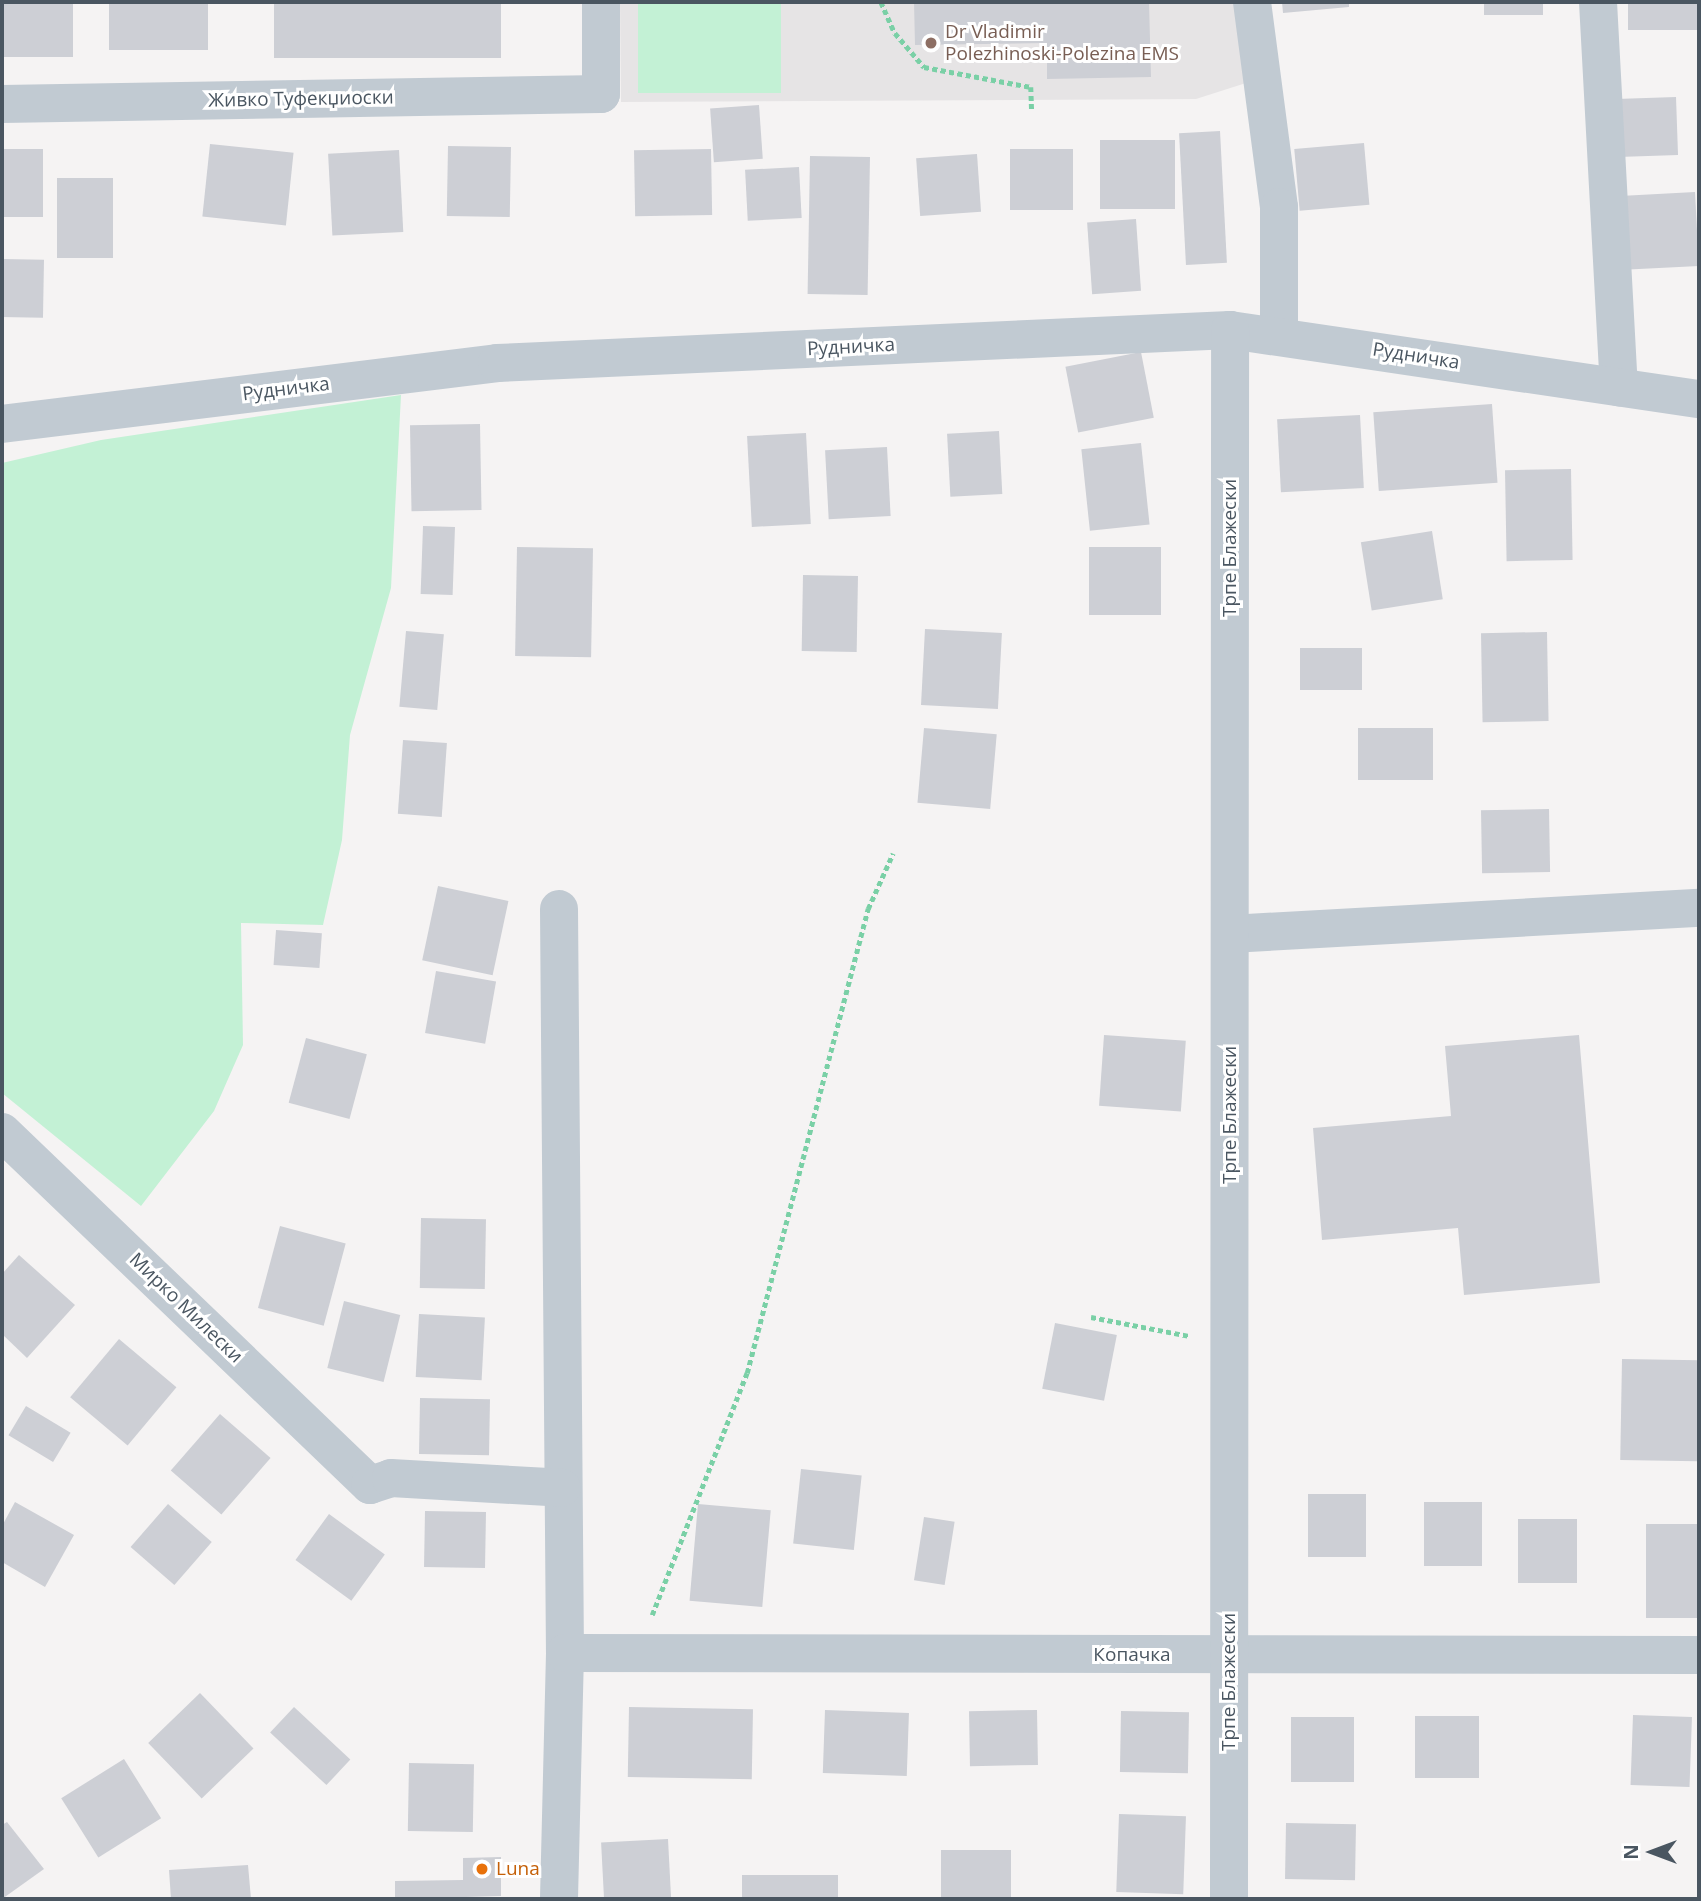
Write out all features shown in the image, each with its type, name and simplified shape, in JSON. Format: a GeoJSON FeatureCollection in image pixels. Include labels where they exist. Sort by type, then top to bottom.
{"type":"FeatureCollection","features":[{"type":"Feature","properties":{"kind":"street","name":"Живко Туфекџиоски"},"geometry":{"type":"LineString","coordinates":[[2,104],[601,94],[601,2]]}},
{"type":"Feature","properties":{"kind":"street"},"geometry":{"type":"LineString","coordinates":[[1252,2],[1279,207],[1279,335]]}},
{"type":"Feature","properties":{"kind":"street"},"geometry":{"type":"LineString","coordinates":[[1598,2],[1619,387]]}},
{"type":"Feature","properties":{"kind":"street","name":"Рудничка"},"geometry":{"type":"LineString","coordinates":[[2,424],[497,363],[1230,330],[1279,335],[1699,399]]}},
{"type":"Feature","properties":{"kind":"street","name":"Трпе Блажески"},"geometry":{"type":"LineString","coordinates":[[1229,1899],[1230,330]]}},
{"type":"Feature","properties":{"kind":"street"},"geometry":{"type":"LineString","coordinates":[[1230,933],[1699,908]]}},
{"type":"Feature","properties":{"kind":"street"},"geometry":{"type":"LineString","coordinates":[[559,909],[565,1653],[559,1899]]}},
{"type":"Feature","properties":{"kind":"street","name":"Мирко Милески"},"geometry":{"type":"LineString","coordinates":[[2,1132],[370,1485],[391,1478],[562,1488]]}},
{"type":"Feature","properties":{"kind":"street","name":"Копачка"},"geometry":{"type":"LineString","coordinates":[[565,1653],[1699,1655]]}},
{"type":"Feature","properties":{"kind":"path"},"geometry":{"type":"LineString","coordinates":[[881,2],[895,33],[924,67],[1031,87],[1032,112]]}},
{"type":"Feature","properties":{"kind":"path"},"geometry":{"type":"LineString","coordinates":[[640,1654],[747,1373],[868,909],[893,853]]}},
{"type":"Feature","properties":{"kind":"path"},"geometry":{"type":"LineString","coordinates":[[1091,1317],[1230,1340]]}},
{"type":"Feature","properties":{"kind":"shaded area","name":"Dr Vladimir Polezhinoski-Polezina EMS"},"geometry":{"type":"Polygon","coordinates":[[[620,2],[1236,2],[1246,83],[1196,99],[621,102],[620,2]]]}},
{"type":"Feature","properties":{"kind":"green space"},"geometry":{"type":"Polygon","coordinates":[[[638,2],[781,2],[781,93],[638,93],[638,2]]]}},
{"type":"Feature","properties":{"kind":"green space"},"geometry":{"type":"Polygon","coordinates":[[[401,395],[391,588],[350,735],[342,840],[323,925],[241,923],[243,1045],[214,1111],[141,1206],[2,1093],[2,463],[101,440],[401,395]]]}},
{"type":"Feature","properties":{"kind":"building"},"geometry":{"type":"Polygon","coordinates":[[[2,2],[73,2],[73,57],[2,57],[2,2]]]}},
{"type":"Feature","properties":{"kind":"building"},"geometry":{"type":"Polygon","coordinates":[[[109,2],[208,2],[208,50],[109,50],[109,2]]]}},
{"type":"Feature","properties":{"kind":"building"},"geometry":{"type":"Polygon","coordinates":[[[274,2],[501,2],[501,58],[274,58],[274,2]]]}},
{"type":"Feature","properties":{"kind":"building"},"geometry":{"type":"Polygon","coordinates":[[[914,2],[1149,2],[1151,77],[1047,79],[1047,43],[915,45],[914,2]]]}},
{"type":"Feature","properties":{"kind":"building"},"geometry":{"type":"Polygon","coordinates":[[[1282,2],[1349,2],[1349,7],[1283,13],[1282,2]]]}},
{"type":"Feature","properties":{"kind":"building"},"geometry":{"type":"Polygon","coordinates":[[[1484,2],[1543,2],[1543,15],[1484,15],[1484,2]]]}},
{"type":"Feature","properties":{"kind":"building"},"geometry":{"type":"Polygon","coordinates":[[[1628,2],[1699,2],[1699,30],[1628,30],[1628,2]]]}},
{"type":"Feature","properties":{"kind":"building"},"geometry":{"type":"Polygon","coordinates":[[[1676,97],[1678,155],[1618,157],[1616,99],[1676,97]]]}},
{"type":"Feature","properties":{"kind":"building"},"geometry":{"type":"Polygon","coordinates":[[[759,105],[763,159],[714,162],[710,108],[759,105]]]}},
{"type":"Feature","properties":{"kind":"building"},"geometry":{"type":"Polygon","coordinates":[[[1220,131],[1227,263],[1186,265],[1179,133],[1220,131]]]}},
{"type":"Feature","properties":{"kind":"building"},"geometry":{"type":"Polygon","coordinates":[[[1100,140],[1175,140],[1175,209],[1100,209],[1100,140]]]}},
{"type":"Feature","properties":{"kind":"building"},"geometry":{"type":"Polygon","coordinates":[[[1364,143],[1369,205],[1300,211],[1294,149],[1364,143]]]}},
{"type":"Feature","properties":{"kind":"building"},"geometry":{"type":"Polygon","coordinates":[[[210,144],[294,153],[286,225],[202,217],[210,144]]]}},
{"type":"Feature","properties":{"kind":"building"},"geometry":{"type":"Polygon","coordinates":[[[448,146],[511,147],[510,217],[447,216],[448,146]]]}},
{"type":"Feature","properties":{"kind":"building"},"geometry":{"type":"Polygon","coordinates":[[[2,149],[43,149],[43,217],[2,217],[2,149]]]}},
{"type":"Feature","properties":{"kind":"building"},"geometry":{"type":"Polygon","coordinates":[[[711,149],[712,215],[635,216],[634,150],[711,149]]]}},
{"type":"Feature","properties":{"kind":"building"},"geometry":{"type":"Polygon","coordinates":[[[1010,149],[1073,149],[1073,210],[1010,210],[1010,149]]]}},
{"type":"Feature","properties":{"kind":"building"},"geometry":{"type":"Polygon","coordinates":[[[399,150],[403,232],[332,236],[328,154],[399,150]]]}},
{"type":"Feature","properties":{"kind":"building"},"geometry":{"type":"Polygon","coordinates":[[[977,154],[981,212],[920,216],[916,158],[977,154]]]}},
{"type":"Feature","properties":{"kind":"building"},"geometry":{"type":"Polygon","coordinates":[[[810,156],[870,157],[868,295],[808,294],[810,156]]]}},
{"type":"Feature","properties":{"kind":"building"},"geometry":{"type":"Polygon","coordinates":[[[799,167],[802,218],[748,221],[745,170],[799,167]]]}},
{"type":"Feature","properties":{"kind":"building"},"geometry":{"type":"Polygon","coordinates":[[[57,178],[113,178],[113,258],[57,258],[57,178]]]}},
{"type":"Feature","properties":{"kind":"building"},"geometry":{"type":"Polygon","coordinates":[[[1695,192],[1699,266],[1624,270],[1620,196],[1695,192]]]}},
{"type":"Feature","properties":{"kind":"building"},"geometry":{"type":"Polygon","coordinates":[[[1136,219],[1141,291],[1092,294],[1087,222],[1136,219]]]}},
{"type":"Feature","properties":{"kind":"building"},"geometry":{"type":"Polygon","coordinates":[[[2,259],[44,260],[43,318],[2,317],[2,259]]]}},
{"type":"Feature","properties":{"kind":"building"},"geometry":{"type":"Polygon","coordinates":[[[1141,352],[1154,418],[1078,432],[1065,367],[1141,352]]]}},
{"type":"Feature","properties":{"kind":"building"},"geometry":{"type":"Polygon","coordinates":[[[1492,404],[1498,483],[1379,491],[1373,412],[1492,404]]]}},
{"type":"Feature","properties":{"kind":"building"},"geometry":{"type":"Polygon","coordinates":[[[1360,415],[1364,488],[1281,492],[1277,419],[1360,415]]]}},
{"type":"Feature","properties":{"kind":"building"},"geometry":{"type":"Polygon","coordinates":[[[480,424],[482,510],[412,511],[410,425],[480,424]]]}},
{"type":"Feature","properties":{"kind":"building"},"geometry":{"type":"Polygon","coordinates":[[[999,431],[1002,494],[950,497],[947,434],[999,431]]]}},
{"type":"Feature","properties":{"kind":"building"},"geometry":{"type":"Polygon","coordinates":[[[806,433],[811,524],[752,527],[747,436],[806,433]]]}},
{"type":"Feature","properties":{"kind":"building"},"geometry":{"type":"Polygon","coordinates":[[[1141,443],[1150,525],[1090,531],[1081,449],[1141,443]]]}},
{"type":"Feature","properties":{"kind":"building"},"geometry":{"type":"Polygon","coordinates":[[[887,447],[891,516],[829,519],[825,450],[887,447]]]}},
{"type":"Feature","properties":{"kind":"building"},"geometry":{"type":"Polygon","coordinates":[[[1571,469],[1573,560],[1507,561],[1505,470],[1571,469]]]}},
{"type":"Feature","properties":{"kind":"building"},"geometry":{"type":"Polygon","coordinates":[[[423,526],[455,527],[453,595],[421,594],[423,526]]]}},
{"type":"Feature","properties":{"kind":"building"},"geometry":{"type":"Polygon","coordinates":[[[1432,531],[1443,599],[1372,610],[1361,542],[1432,531]]]}},
{"type":"Feature","properties":{"kind":"building"},"geometry":{"type":"Polygon","coordinates":[[[517,547],[593,548],[591,657],[515,656],[517,547]]]}},
{"type":"Feature","properties":{"kind":"building"},"geometry":{"type":"Polygon","coordinates":[[[1089,547],[1161,547],[1161,615],[1089,615],[1089,547]]]}},
{"type":"Feature","properties":{"kind":"building"},"geometry":{"type":"Polygon","coordinates":[[[803,575],[858,576],[857,652],[802,651],[803,575]]]}},
{"type":"Feature","properties":{"kind":"building"},"geometry":{"type":"Polygon","coordinates":[[[925,629],[1002,633],[998,709],[921,705],[925,629]]]}},
{"type":"Feature","properties":{"kind":"building"},"geometry":{"type":"Polygon","coordinates":[[[406,631],[444,634],[437,710],[399,707],[406,631]]]}},
{"type":"Feature","properties":{"kind":"building"},"geometry":{"type":"Polygon","coordinates":[[[1547,632],[1549,721],[1483,722],[1481,633],[1547,632]]]}},
{"type":"Feature","properties":{"kind":"building"},"geometry":{"type":"Polygon","coordinates":[[[1300,648],[1362,648],[1362,690],[1300,690],[1300,648]]]}},
{"type":"Feature","properties":{"kind":"building"},"geometry":{"type":"Polygon","coordinates":[[[924,728],[997,734],[990,809],[917,803],[924,728]]]}},
{"type":"Feature","properties":{"kind":"building"},"geometry":{"type":"Polygon","coordinates":[[[1358,728],[1433,728],[1433,780],[1358,780],[1358,728]]]}},
{"type":"Feature","properties":{"kind":"building"},"geometry":{"type":"Polygon","coordinates":[[[403,740],[447,743],[442,817],[398,814],[403,740]]]}},
{"type":"Feature","properties":{"kind":"building"},"geometry":{"type":"Polygon","coordinates":[[[1549,809],[1550,872],[1482,873],[1481,810],[1549,809]]]}},
{"type":"Feature","properties":{"kind":"building"},"geometry":{"type":"Polygon","coordinates":[[[438,886],[508,901],[493,975],[422,960],[438,886]]]}},
{"type":"Feature","properties":{"kind":"building"},"geometry":{"type":"Polygon","coordinates":[[[276,930],[322,933],[319,968],[274,965],[276,930]]]}},
{"type":"Feature","properties":{"kind":"building"},"geometry":{"type":"Polygon","coordinates":[[[436,971],[496,982],[485,1044],[425,1033],[436,971]]]}},
{"type":"Feature","properties":{"kind":"building"},"geometry":{"type":"Polygon","coordinates":[[[1104,1035],[1186,1041],[1181,1112],[1099,1106],[1104,1035]]]}},
{"type":"Feature","properties":{"kind":"building"},"geometry":{"type":"Polygon","coordinates":[[[1579,1035],[1600,1283],[1464,1295],[1458,1228],[1322,1240],[1313,1128],[1451,1116],[1445,1046],[1579,1035]]]}},
{"type":"Feature","properties":{"kind":"building"},"geometry":{"type":"Polygon","coordinates":[[[306,1038],[367,1054],[350,1119],[289,1103],[306,1038]]]}},
{"type":"Feature","properties":{"kind":"building"},"geometry":{"type":"Polygon","coordinates":[[[421,1218],[486,1219],[485,1289],[420,1288],[421,1218]]]}},
{"type":"Feature","properties":{"kind":"building"},"geometry":{"type":"Polygon","coordinates":[[[280,1226],[346,1244],[324,1326],[258,1308],[280,1226]]]}},
{"type":"Feature","properties":{"kind":"building"},"geometry":{"type":"Polygon","coordinates":[[[19,1255],[75,1305],[27,1358],[2,1334],[2,1274],[19,1255]]]}},
{"type":"Feature","properties":{"kind":"building"},"geometry":{"type":"Polygon","coordinates":[[[344,1301],[400,1315],[384,1382],[327,1368],[344,1301]]]}},
{"type":"Feature","properties":{"kind":"building"},"geometry":{"type":"Polygon","coordinates":[[[419,1314],[485,1317],[482,1380],[416,1377],[419,1314]]]}},
{"type":"Feature","properties":{"kind":"building"},"geometry":{"type":"Polygon","coordinates":[[[1055,1323],[1117,1335],[1104,1401],[1042,1389],[1055,1323]]]}},
{"type":"Feature","properties":{"kind":"building"},"geometry":{"type":"Polygon","coordinates":[[[119,1339],[176,1387],[128,1445],[70,1397],[119,1339]]]}},
{"type":"Feature","properties":{"kind":"building"},"geometry":{"type":"Polygon","coordinates":[[[1622,1359],[1699,1360],[1697,1461],[1620,1460],[1622,1359]]]}},
{"type":"Feature","properties":{"kind":"building"},"geometry":{"type":"Polygon","coordinates":[[[420,1398],[490,1399],[489,1455],[419,1454],[420,1398]]]}},
{"type":"Feature","properties":{"kind":"building"},"geometry":{"type":"Polygon","coordinates":[[[26,1406],[71,1433],[53,1462],[8,1435],[26,1406]]]}},
{"type":"Feature","properties":{"kind":"building"},"geometry":{"type":"Polygon","coordinates":[[[220,1414],[271,1458],[221,1515],[171,1471],[220,1414]]]}},
{"type":"Feature","properties":{"kind":"building"},"geometry":{"type":"Polygon","coordinates":[[[801,1469],[862,1475],[854,1550],[793,1544],[801,1469]]]}},
{"type":"Feature","properties":{"kind":"building"},"geometry":{"type":"Polygon","coordinates":[[[1308,1494],[1366,1494],[1366,1557],[1308,1557],[1308,1494]]]}},
{"type":"Feature","properties":{"kind":"building"},"geometry":{"type":"Polygon","coordinates":[[[15,1502],[74,1535],[45,1587],[2,1562],[2,1526],[15,1502]]]}},
{"type":"Feature","properties":{"kind":"building"},"geometry":{"type":"Polygon","coordinates":[[[1424,1502],[1482,1502],[1482,1566],[1424,1566],[1424,1502]]]}},
{"type":"Feature","properties":{"kind":"building"},"geometry":{"type":"Polygon","coordinates":[[[168,1504],[212,1542],[174,1585],[131,1547],[168,1504]]]}},
{"type":"Feature","properties":{"kind":"building"},"geometry":{"type":"Polygon","coordinates":[[[698,1504],[771,1510],[762,1607],[690,1601],[698,1504]]]}},
{"type":"Feature","properties":{"kind":"building"},"geometry":{"type":"Polygon","coordinates":[[[425,1511],[486,1512],[485,1568],[424,1567],[425,1511]]]}},
{"type":"Feature","properties":{"kind":"building"},"geometry":{"type":"Polygon","coordinates":[[[329,1514],[385,1555],[351,1601],[295,1560],[329,1514]]]}},
{"type":"Feature","properties":{"kind":"building"},"geometry":{"type":"Polygon","coordinates":[[[924,1517],[955,1522],[945,1585],[914,1580],[924,1517]]]}},
{"type":"Feature","properties":{"kind":"building"},"geometry":{"type":"Polygon","coordinates":[[[1518,1519],[1577,1519],[1577,1583],[1518,1583],[1518,1519]]]}},
{"type":"Feature","properties":{"kind":"building"},"geometry":{"type":"Polygon","coordinates":[[[1646,1524],[1699,1524],[1699,1618],[1646,1618],[1646,1524]]]}},
{"type":"Feature","properties":{"kind":"building"},"geometry":{"type":"Polygon","coordinates":[[[200,1693],[253,1748],[202,1798],[148,1743],[200,1693]]]}},
{"type":"Feature","properties":{"kind":"building"},"geometry":{"type":"Polygon","coordinates":[[[294,1707],[350,1760],[326,1785],[270,1733],[294,1707]]]}},
{"type":"Feature","properties":{"kind":"building"},"geometry":{"type":"Polygon","coordinates":[[[629,1707],[753,1709],[752,1779],[628,1777],[629,1707]]]}},
{"type":"Feature","properties":{"kind":"building"},"geometry":{"type":"Polygon","coordinates":[[[825,1710],[909,1713],[907,1776],[823,1773],[825,1710]]]}},
{"type":"Feature","properties":{"kind":"building"},"geometry":{"type":"Polygon","coordinates":[[[1037,1710],[1038,1765],[970,1766],[969,1711],[1037,1710]]]}},
{"type":"Feature","properties":{"kind":"building"},"geometry":{"type":"Polygon","coordinates":[[[1121,1711],[1189,1712],[1188,1773],[1120,1772],[1121,1711]]]}},
{"type":"Feature","properties":{"kind":"building"},"geometry":{"type":"Polygon","coordinates":[[[1633,1715],[1692,1717],[1690,1787],[1631,1785],[1633,1715]]]}},
{"type":"Feature","properties":{"kind":"building"},"geometry":{"type":"Polygon","coordinates":[[[1415,1716],[1479,1716],[1479,1778],[1415,1778],[1415,1716]]]}},
{"type":"Feature","properties":{"kind":"building"},"geometry":{"type":"Polygon","coordinates":[[[1291,1717],[1354,1717],[1354,1782],[1291,1782],[1291,1717]]]}},
{"type":"Feature","properties":{"kind":"building"},"geometry":{"type":"Polygon","coordinates":[[[124,1759],[161,1818],[98,1858],[61,1798],[124,1759]]]}},
{"type":"Feature","properties":{"kind":"building"},"geometry":{"type":"Polygon","coordinates":[[[409,1763],[474,1764],[473,1832],[408,1831],[409,1763]]]}},
{"type":"Feature","properties":{"kind":"building"},"geometry":{"type":"Polygon","coordinates":[[[1119,1814],[1186,1816],[1183,1894],[1116,1892],[1119,1814]]]}},
{"type":"Feature","properties":{"kind":"building"},"geometry":{"type":"Polygon","coordinates":[[[7,1822],[44,1869],[2,1899],[2,1825],[7,1822]]]}},
{"type":"Feature","properties":{"kind":"building"},"geometry":{"type":"Polygon","coordinates":[[[1286,1823],[1356,1824],[1355,1880],[1285,1879],[1286,1823]]]}},
{"type":"Feature","properties":{"kind":"building"},"geometry":{"type":"Polygon","coordinates":[[[668,1839],[671,1899],[604,1899],[601,1843],[668,1839]]]}},
{"type":"Feature","properties":{"kind":"building"},"geometry":{"type":"Polygon","coordinates":[[[941,1850],[1011,1850],[1011,1899],[941,1899],[941,1850]]]}},
{"type":"Feature","properties":{"kind":"building","name":"Luna"},"geometry":{"type":"Polygon","coordinates":[[[501,1857],[501,1896],[395,1899],[395,1881],[463,1880],[463,1858],[501,1857]]]}},
{"type":"Feature","properties":{"kind":"building"},"geometry":{"type":"Polygon","coordinates":[[[248,1865],[251,1899],[171,1899],[169,1870],[248,1865]]]}},
{"type":"Feature","properties":{"kind":"building"},"geometry":{"type":"Polygon","coordinates":[[[742,1875],[838,1875],[838,1899],[742,1899],[742,1875]]]}},
{"type":"Feature","properties":{"kind":"place","name":"Dr Vladimir Polezhinoski-Polezina EMS"},"geometry":{"type":"Point","coordinates":[931,43]}},
{"type":"Feature","properties":{"kind":"place","name":"Luna"},"geometry":{"type":"Point","coordinates":[482,1869]}}]}
